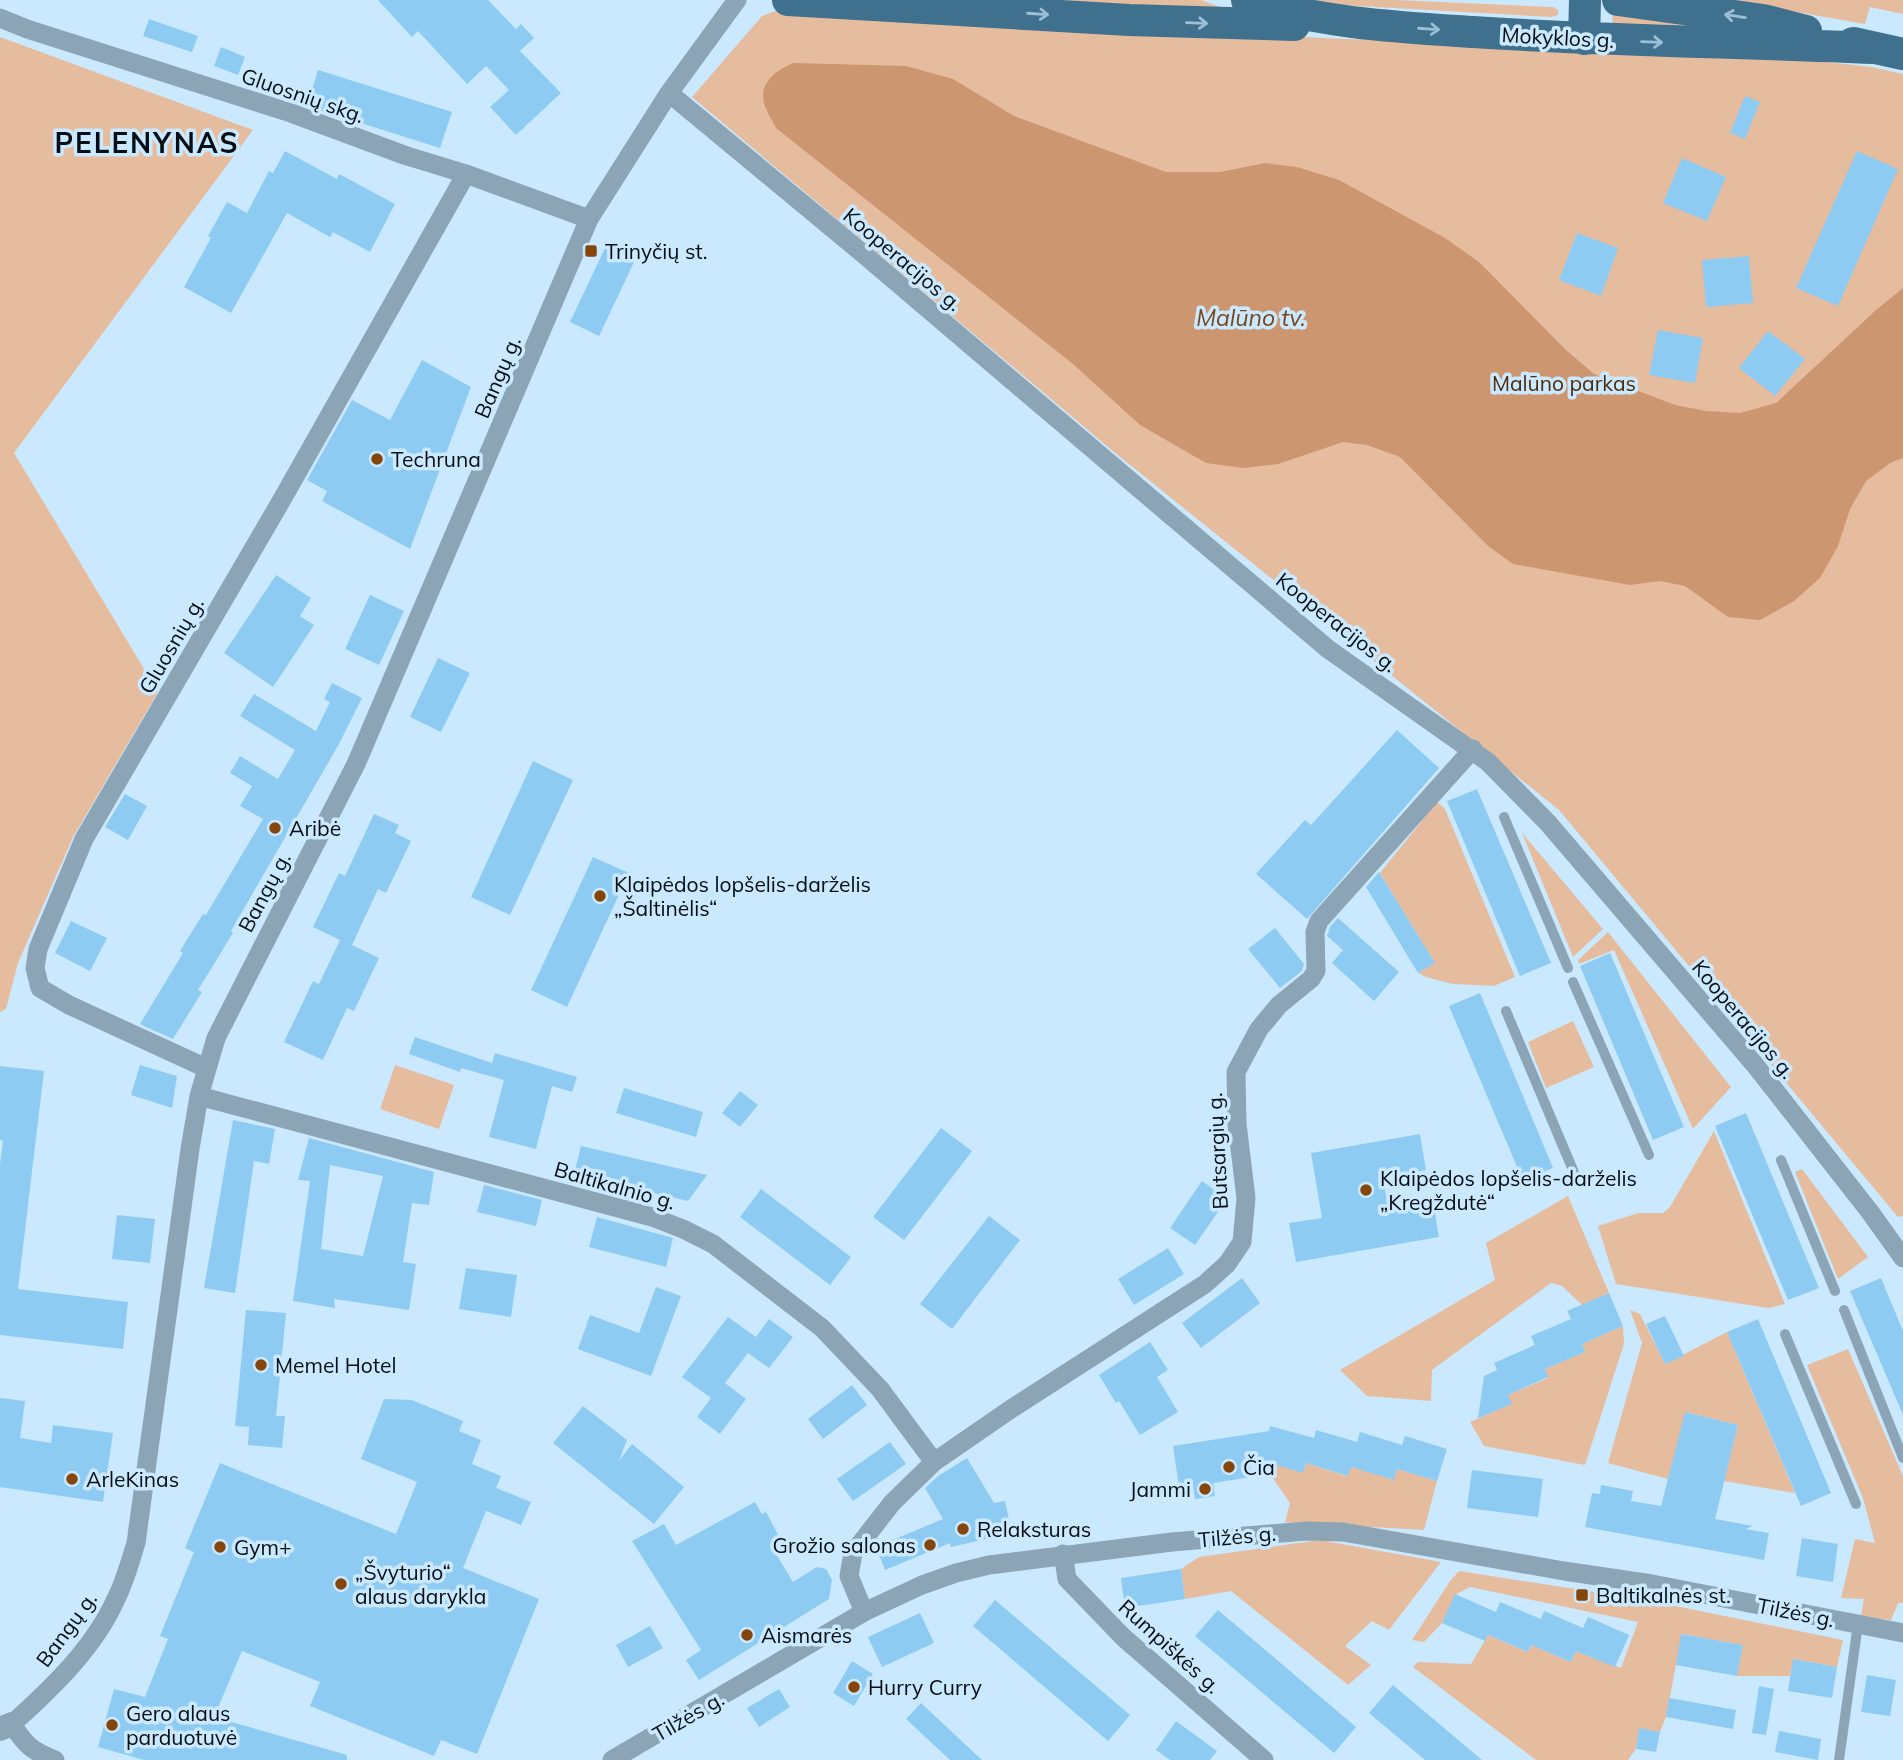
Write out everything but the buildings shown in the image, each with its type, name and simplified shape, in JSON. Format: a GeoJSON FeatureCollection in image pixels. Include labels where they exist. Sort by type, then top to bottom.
{"type":"FeatureCollection","features":[{"type":"Feature","properties":{"kind":"main road"},"geometry":{"type":"LineString","coordinates":[[789,0],[940,4],[1129,20],[1271,26],[1361,24]]}},
{"type":"Feature","properties":{"kind":"main road","name":"Mokyklos g."},"geometry":{"type":"LineString","coordinates":[[1247,0],[1264,6],[1361,24],[1584,39],[1888,51]]}},
{"type":"Feature","properties":{"kind":"main road"},"geometry":{"type":"LineString","coordinates":[[1584,39],[1585,0]]}},
{"type":"Feature","properties":{"kind":"main road","name":"Mokyklos g."},"geometry":{"type":"LineString","coordinates":[[1618,0],[1763,20],[1888,51]]}},
{"type":"Feature","properties":{"kind":"street","name":"Bangų g."},"geometry":{"type":"LineString","coordinates":[[6,1726],[42,1698],[96,1634],[116,1601],[136,1543],[199,1096],[216,1038],[356,764],[589,219],[668,93],[737,0]]}},
{"type":"Feature","properties":{"kind":"street","name":"Gluosnių skg."},"geometry":{"type":"LineString","coordinates":[[0,18],[290,113],[589,219]]}},
{"type":"Feature","properties":{"kind":"street","name":"Kooperacijos g."},"geometry":{"type":"LineString","coordinates":[[668,93],[871,261],[1328,649],[1488,762],[1548,823],[1755,1065],[1903,1258]]}},
{"type":"Feature","properties":{"kind":"street","name":"Gluosnių g."},"geometry":{"type":"LineString","coordinates":[[206,1068],[69,1005],[40,988],[35,968],[38,949],[84,839],[280,503],[466,174]]}},
{"type":"Feature","properties":{"kind":"street","name":"Butsargių g."},"geometry":{"type":"LineString","coordinates":[[864,1612],[849,1576],[853,1553],[891,1503],[934,1462],[1010,1409],[1205,1284],[1227,1264],[1242,1242],[1246,1198],[1237,1124],[1236,1072],[1259,1029],[1279,1005],[1311,979],[1316,971],[1315,932],[1319,921],[1473,749]]}},
{"type":"Feature","properties":{"kind":"street","name":"Baltikalnio g."},"geometry":{"type":"LineString","coordinates":[[199,1096],[652,1217],[683,1228],[713,1244],[822,1328],[880,1389],[934,1462]]}},
{"type":"Feature","properties":{"kind":"street","name":"Tilžės g."},"geometry":{"type":"LineString","coordinates":[[612,1760],[864,1612],[889,1599],[956,1573],[989,1565],[1063,1554],[1264,1533],[1343,1532],[1652,1584],[1903,1633]]}},
{"type":"Feature","properties":{"kind":"street","name":"Rumpiškės g."},"geometry":{"type":"LineString","coordinates":[[1063,1554],[1067,1579],[1123,1637],[1264,1760]]}},
{"type":"Feature","properties":{"kind":"street"},"geometry":{"type":"LineString","coordinates":[[6,1726],[34,1752],[55,1760]]}},
{"type":"Feature","properties":{"kind":"lane"},"geometry":{"type":"LineString","coordinates":[[1504,817],[1569,968]]}},
{"type":"Feature","properties":{"kind":"lane"},"geometry":{"type":"LineString","coordinates":[[1573,982],[1649,1155]]}},
{"type":"Feature","properties":{"kind":"lane"},"geometry":{"type":"LineString","coordinates":[[1506,1011],[1578,1182]]}},
{"type":"Feature","properties":{"kind":"lane"},"geometry":{"type":"LineString","coordinates":[[1781,1160],[1835,1291]]}},
{"type":"Feature","properties":{"kind":"lane"},"geometry":{"type":"LineString","coordinates":[[1844,1310],[1903,1458]]}},
{"type":"Feature","properties":{"kind":"lane"},"geometry":{"type":"LineString","coordinates":[[1785,1334],[1856,1504]]}},
{"type":"Feature","properties":{"kind":"lane"},"geometry":{"type":"LineString","coordinates":[[1839,1760],[1858,1624]]}},
{"type":"Feature","properties":{"kind":"green space"},"geometry":{"type":"Polygon","coordinates":[[[1037,0],[1201,0],[1220,7],[1192,9],[1037,0]]]}},
{"type":"Feature","properties":{"kind":"green space"},"geometry":{"type":"Polygon","coordinates":[[[1301,0],[1395,0],[1553,7],[1558,10],[1558,15],[1552,17],[1340,5],[1301,0]]]}},
{"type":"Feature","properties":{"kind":"green space"},"geometry":{"type":"Polygon","coordinates":[[[1728,0],[1903,0],[1903,14],[1870,7],[1865,24],[1728,0]]]}},
{"type":"Feature","properties":{"kind":"green space","name":"Malūno parkas"},"geometry":{"type":"Polygon","coordinates":[[[775,11],[1324,38],[1770,56],[1872,67],[1903,74],[1903,1216],[1898,1217],[1559,810],[1114,452],[692,97],[762,16],[775,11]]]}},
{"type":"Feature","properties":{"kind":"green space"},"geometry":{"type":"Polygon","coordinates":[[[1615,14],[1732,26],[1614,28],[1612,17],[1615,14]]]}},
{"type":"Feature","properties":{"kind":"green space"},"geometry":{"type":"Polygon","coordinates":[[[0,37],[253,130],[14,453],[158,692],[73,837],[18,963],[6,1009],[0,1012],[0,37]]]}},
{"type":"Feature","properties":{"kind":"green space"},"geometry":{"type":"Polygon","coordinates":[[[1437,802],[1445,809],[1515,977],[1494,986],[1453,984],[1418,973],[1434,962],[1380,873],[1437,802]]]}},
{"type":"Feature","properties":{"kind":"green space"},"geometry":{"type":"Polygon","coordinates":[[[1522,833],[1603,929],[1573,957],[1522,833]]]}},
{"type":"Feature","properties":{"kind":"green space"},"geometry":{"type":"Polygon","coordinates":[[[1608,932],[1731,1087],[1693,1129],[1614,950],[1579,964],[1578,960],[1608,932]]]}},
{"type":"Feature","properties":{"kind":"green space"},"geometry":{"type":"Polygon","coordinates":[[[1573,1021],[1594,1067],[1546,1088],[1528,1042],[1573,1021]]]}},
{"type":"Feature","properties":{"kind":"green space"},"geometry":{"type":"Polygon","coordinates":[[[395,1065],[454,1085],[439,1129],[380,1109],[395,1065]]]}},
{"type":"Feature","properties":{"kind":"green space"},"geometry":{"type":"Polygon","coordinates":[[[1714,1131],[1785,1304],[1768,1308],[1616,1284],[1598,1226],[1638,1213],[1663,1213],[1670,1207],[1714,1131]]]}},
{"type":"Feature","properties":{"kind":"green space"},"geometry":{"type":"Polygon","coordinates":[[[1802,1169],[1868,1257],[1838,1279],[1795,1172],[1802,1169]]]}},
{"type":"Feature","properties":{"kind":"green space"},"geometry":{"type":"Polygon","coordinates":[[[1568,1196],[1609,1293],[1582,1305],[1562,1286],[1551,1283],[1432,1370],[1431,1401],[1367,1396],[1340,1370],[1495,1280],[1486,1243],[1568,1196]]]}},
{"type":"Feature","properties":{"kind":"green space"},"geometry":{"type":"Polygon","coordinates":[[[1630,1310],[1640,1314],[1665,1364],[1727,1332],[1795,1493],[1724,1481],[1738,1425],[1686,1412],[1668,1479],[1608,1463],[1642,1343],[1630,1310]]]}},
{"type":"Feature","properties":{"kind":"green space"},"geometry":{"type":"Polygon","coordinates":[[[1623,1326],[1624,1344],[1585,1465],[1484,1446],[1470,1422],[1511,1404],[1508,1395],[1548,1378],[1545,1369],[1585,1352],[1582,1344],[1623,1326]]]}},
{"type":"Feature","properties":{"kind":"green space"},"geometry":{"type":"Polygon","coordinates":[[[1848,1349],[1903,1476],[1903,1603],[1898,1603],[1891,1620],[1861,1616],[1864,1599],[1841,1598],[1855,1539],[1875,1543],[1863,1498],[1807,1365],[1848,1349]]]}},
{"type":"Feature","properties":{"kind":"green space"},"geometry":{"type":"Polygon","coordinates":[[[1260,1460],[1303,1472],[1306,1463],[1347,1476],[1351,1467],[1394,1479],[1397,1469],[1437,1481],[1424,1530],[1285,1522],[1290,1503],[1260,1460]]]}},
{"type":"Feature","properties":{"kind":"green space"},"geometry":{"type":"Polygon","coordinates":[[[1320,1540],[1441,1562],[1389,1630],[1372,1621],[1345,1646],[1371,1665],[1348,1685],[1231,1591],[1185,1599],[1181,1569],[1199,1557],[1320,1540]]]}},
{"type":"Feature","properties":{"kind":"green space"},"geometry":{"type":"Polygon","coordinates":[[[1459,1571],[1646,1600],[1843,1640],[1837,1667],[1794,1659],[1790,1676],[1737,1676],[1742,1645],[1682,1634],[1666,1717],[1660,1732],[1639,1729],[1636,1749],[1628,1760],[1536,1760],[1413,1667],[1418,1662],[1471,1664],[1488,1635],[1527,1652],[1531,1645],[1571,1662],[1576,1651],[1621,1668],[1638,1622],[1470,1587],[1455,1595],[1442,1623],[1424,1642],[1412,1640],[1459,1571]]]}},
{"type":"Feature","properties":{"kind":"water","name":"Malūno tv."},"geometry":{"type":"Polygon","coordinates":[[[794,63],[906,66],[953,79],[1014,116],[1166,172],[1220,172],[1265,163],[1297,167],[1339,180],[1445,238],[1479,262],[1566,350],[1594,374],[1675,405],[1706,411],[1740,413],[1776,403],[1903,288],[1903,458],[1890,463],[1866,481],[1850,509],[1838,546],[1820,578],[1794,601],[1760,620],[1728,617],[1685,586],[1660,581],[1630,585],[1513,564],[1488,546],[1400,457],[1367,445],[1343,442],[1278,464],[1243,468],[1206,463],[1140,425],[1073,364],[776,128],[764,103],[764,88],[776,72],[794,63]]]}},
{"type":"Feature","properties":{"kind":"place","name":"Trinyčių st."},"geometry":{"type":"Point","coordinates":[591,251]}},
{"type":"Feature","properties":{"kind":"place","name":"Techruna"},"geometry":{"type":"Point","coordinates":[377,459]}},
{"type":"Feature","properties":{"kind":"place","name":"Aribė"},"geometry":{"type":"Point","coordinates":[275,828]}},
{"type":"Feature","properties":{"kind":"place","name":"Klaipėdos lopšelis-darželis „Šaltinėlis“"},"geometry":{"type":"Point","coordinates":[600,896]}},
{"type":"Feature","properties":{"kind":"place","name":"Klaipėdos lopšelis-darželis „Kregždutė“"},"geometry":{"type":"Point","coordinates":[1366,1190]}},
{"type":"Feature","properties":{"kind":"place","name":"Memel Hotel"},"geometry":{"type":"Point","coordinates":[261,1365]}},
{"type":"Feature","properties":{"kind":"place","name":"Čia"},"geometry":{"type":"Point","coordinates":[1229,1467]}},
{"type":"Feature","properties":{"kind":"place","name":"ArleKinas"},"geometry":{"type":"Point","coordinates":[72,1479]}},
{"type":"Feature","properties":{"kind":"place","name":"Jammi"},"geometry":{"type":"Point","coordinates":[1205,1489]}},
{"type":"Feature","properties":{"kind":"place","name":"Relaksturas"},"geometry":{"type":"Point","coordinates":[963,1529]}},
{"type":"Feature","properties":{"kind":"place","name":"Grožio salonas"},"geometry":{"type":"Point","coordinates":[930,1545]}},
{"type":"Feature","properties":{"kind":"place","name":"Gym+"},"geometry":{"type":"Point","coordinates":[220,1547]}},
{"type":"Feature","properties":{"kind":"place","name":"„Švyturio“ alaus darykla"},"geometry":{"type":"Point","coordinates":[341,1584]}},
{"type":"Feature","properties":{"kind":"place","name":"Baltikalnės st."},"geometry":{"type":"Point","coordinates":[1582,1595]}},
{"type":"Feature","properties":{"kind":"place","name":"Aismarės"},"geometry":{"type":"Point","coordinates":[747,1635]}},
{"type":"Feature","properties":{"kind":"place","name":"Hurry Curry"},"geometry":{"type":"Point","coordinates":[854,1687]}},
{"type":"Feature","properties":{"kind":"place","name":"Gero alaus parduotuvė"},"geometry":{"type":"Point","coordinates":[112,1725]}},
{"type":"Feature","properties":{"kind":"district","name":"PELENYNAS"},"geometry":{"type":"Point","coordinates":[147,142]}}]}
